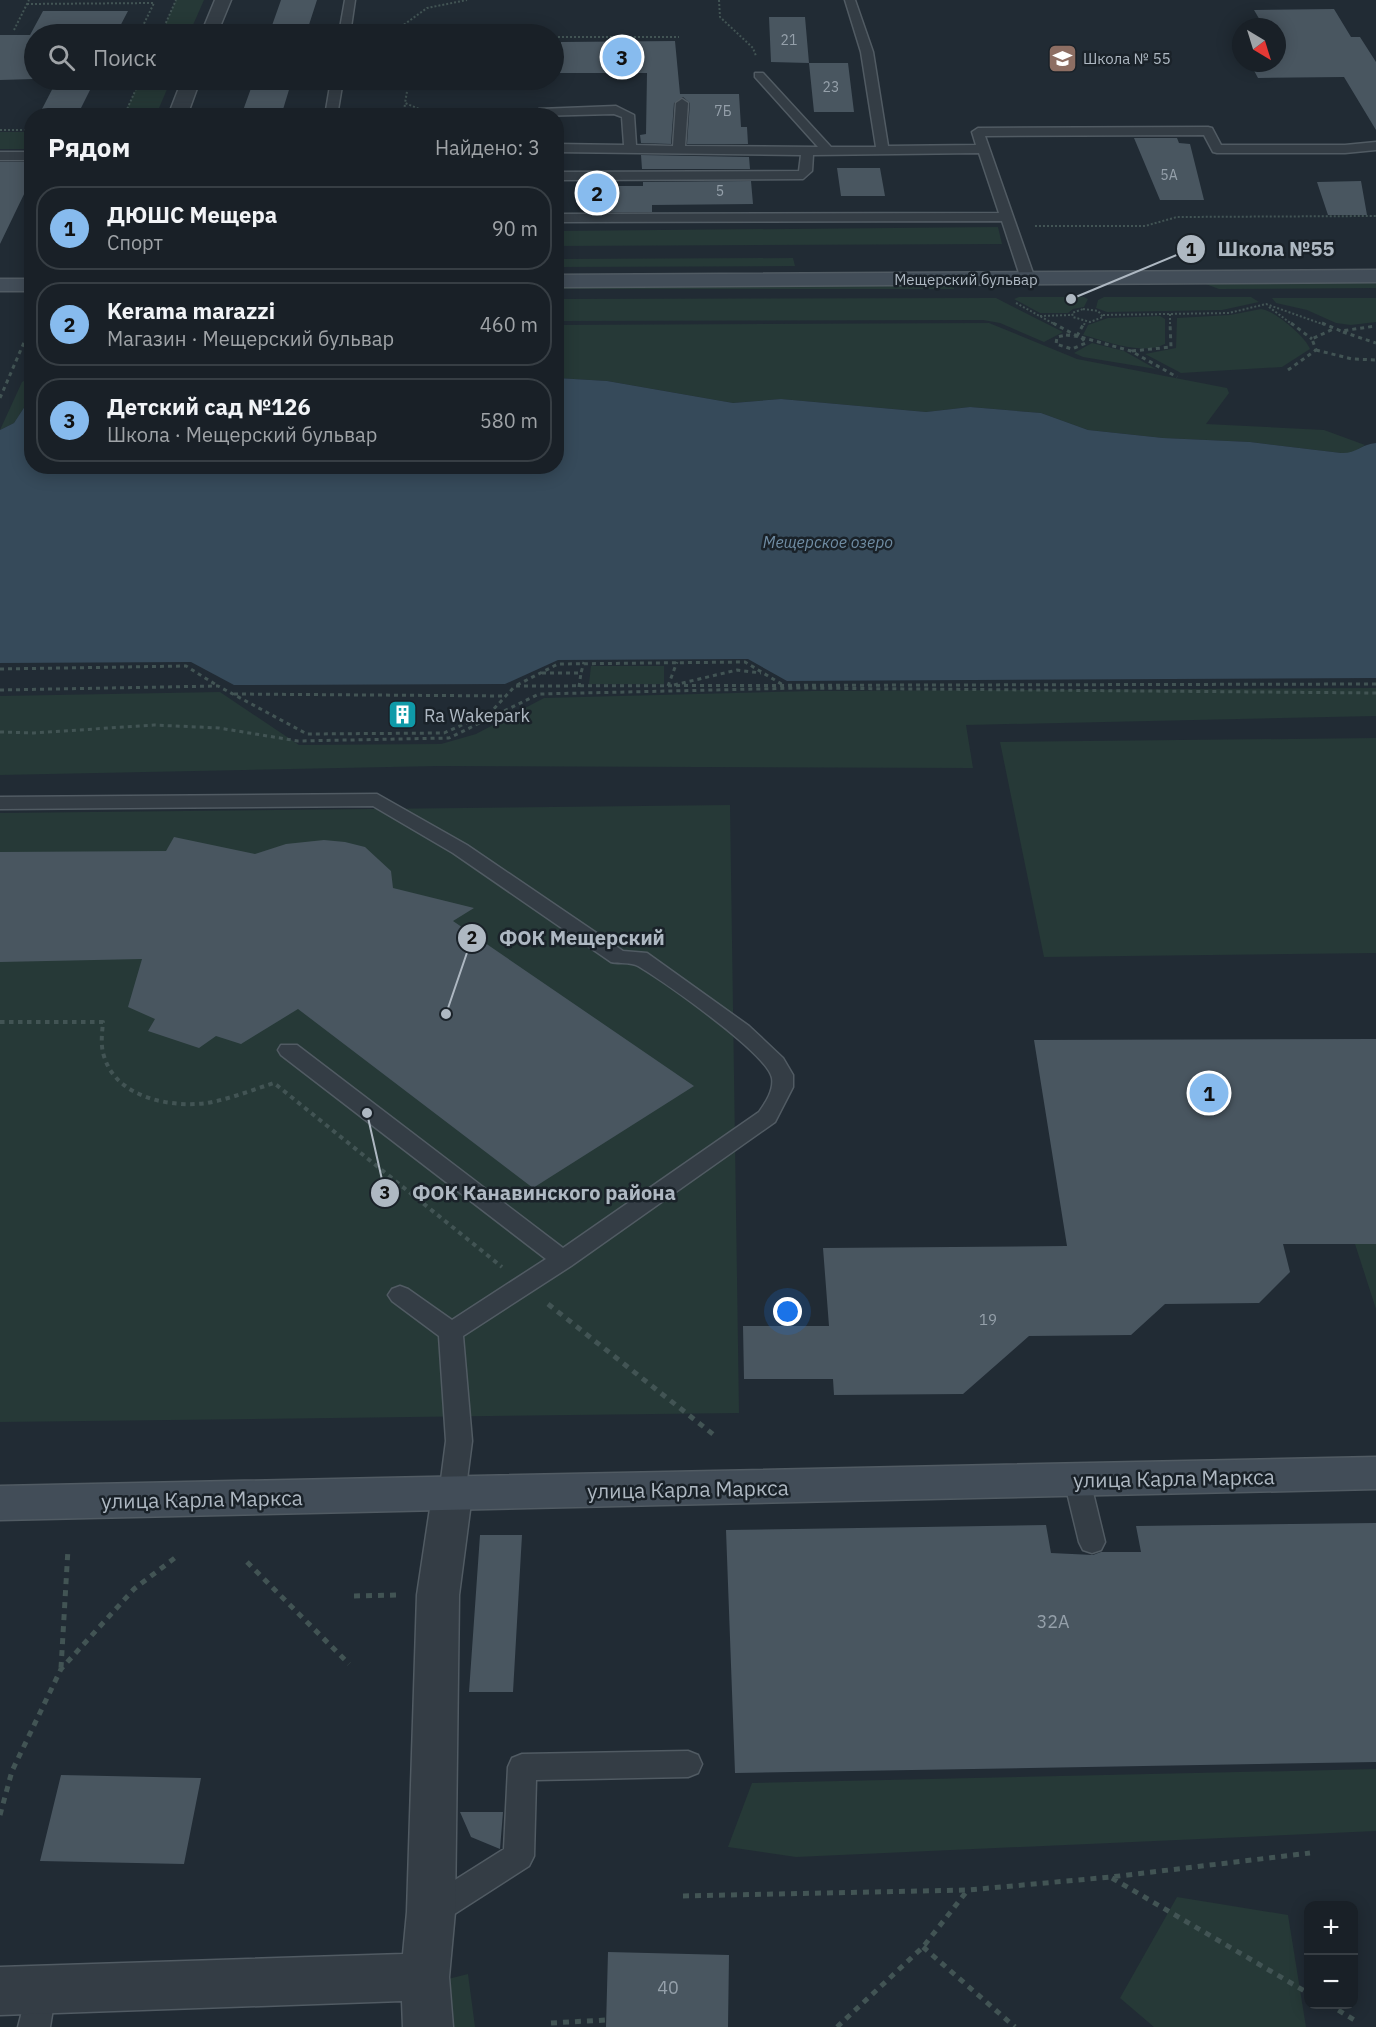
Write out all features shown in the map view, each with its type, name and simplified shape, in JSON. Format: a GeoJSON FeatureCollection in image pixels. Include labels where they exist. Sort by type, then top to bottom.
{"type":"FeatureCollection","features":[{"type":"Feature","properties":{"kind":"main road","name":"Мещерский бульвар"},"geometry":{"type":"LineString","coordinates":[[564,281],[1376,276]]}},
{"type":"Feature","properties":{"kind":"main road"},"geometry":{"type":"LineString","coordinates":[[0,285],[24,285]]}},
{"type":"Feature","properties":{"kind":"main road","name":"улица Карла Маркса"},"geometry":{"type":"LineString","coordinates":[[0,1503],[452,1495],[1376,1473]]}},
{"type":"Feature","properties":{"kind":"street"},"geometry":{"type":"LineString","coordinates":[[213,24],[223,0]]}},
{"type":"Feature","properties":{"kind":"street"},"geometry":{"type":"LineString","coordinates":[[180,108],[187,90]]}},
{"type":"Feature","properties":{"kind":"street"},"geometry":{"type":"LineString","coordinates":[[428,2027],[425,1977],[431,1912],[438,1595],[452,1495]]}},
{"type":"Feature","properties":{"kind":"street"},"geometry":{"type":"LineString","coordinates":[[25,2003],[425,1977]]}},
{"type":"Feature","properties":{"kind":"lane"},"geometry":{"type":"LineString","coordinates":[[346,24],[350,0]]}},
{"type":"Feature","properties":{"kind":"lane"},"geometry":{"type":"LineString","coordinates":[[850,0],[867,52],[882,149]]}},
{"type":"Feature","properties":{"kind":"lane"},"geometry":{"type":"LineString","coordinates":[[759,75],[827,150]]}},
{"type":"Feature","properties":{"kind":"lane"},"geometry":{"type":"LineString","coordinates":[[332,108],[335,90]]}},
{"type":"Feature","properties":{"kind":"lane"},"geometry":{"type":"LineString","coordinates":[[680,150],[682,103]]}},
{"type":"Feature","properties":{"kind":"lane"},"geometry":{"type":"LineString","coordinates":[[564,112],[616,110],[624,112],[628,115],[630,149]]}},
{"type":"Feature","properties":{"kind":"lane"},"geometry":{"type":"LineString","coordinates":[[1028,279],[978,132],[1208,131],[1217,149],[1345,149],[1376,146]]}},
{"type":"Feature","properties":{"kind":"lane"},"geometry":{"type":"LineString","coordinates":[[564,148],[807,151],[983,149]]}},
{"type":"Feature","properties":{"kind":"lane"},"geometry":{"type":"LineString","coordinates":[[564,176],[803,175],[806,171],[807,151]]}},
{"type":"Feature","properties":{"kind":"lane"},"geometry":{"type":"LineString","coordinates":[[0,156],[24,156]]}},
{"type":"Feature","properties":{"kind":"lane"},"geometry":{"type":"LineString","coordinates":[[564,218],[1009,222]]}},
{"type":"Feature","properties":{"kind":"lane"},"geometry":{"type":"LineString","coordinates":[[0,803],[377,800],[460,849],[618,957],[640,958],[763,1048],[782,1074],[782,1094],[767,1117],[563,1260],[451,1332]]}},
{"type":"Feature","properties":{"kind":"lane"},"geometry":{"type":"LineString","coordinates":[[290,1050],[563,1260]]}},
{"type":"Feature","properties":{"kind":"lane"},"geometry":{"type":"LineString","coordinates":[[400,1295],[451,1332],[459,1441],[452,1495]]}},
{"type":"Feature","properties":{"kind":"lane"},"geometry":{"type":"LineString","coordinates":[[1077,1480],[1092,1542]]}},
{"type":"Feature","properties":{"kind":"lane"},"geometry":{"type":"LineString","coordinates":[[431,1912],[519,1856],[522,1767],[687,1764]]}},
{"type":"Feature","properties":{"kind":"path"},"geometry":{"type":"LineString","coordinates":[[14,30],[29,0]]}},
{"type":"Feature","properties":{"kind":"path"},"geometry":{"type":"LineString","coordinates":[[165,24],[176,0]]}},
{"type":"Feature","properties":{"kind":"path"},"geometry":{"type":"LineString","coordinates":[[405,24],[427,8],[467,0]]}},
{"type":"Feature","properties":{"kind":"path"},"geometry":{"type":"LineString","coordinates":[[719,0],[720,17],[753,48],[759,75]]}},
{"type":"Feature","properties":{"kind":"path"},"geometry":{"type":"LineString","coordinates":[[27,4],[154,3],[145,24]]}},
{"type":"Feature","properties":{"kind":"path"},"geometry":{"type":"LineString","coordinates":[[564,38],[679,37]]}},
{"type":"Feature","properties":{"kind":"path"},"geometry":{"type":"LineString","coordinates":[[128,108],[136,90]]}},
{"type":"Feature","properties":{"kind":"path"},"geometry":{"type":"LineString","coordinates":[[404,108],[407,90]]}},
{"type":"Feature","properties":{"kind":"path"},"geometry":{"type":"LineString","coordinates":[[405,103],[417,108]]}},
{"type":"Feature","properties":{"kind":"path"},"geometry":{"type":"LineString","coordinates":[[0,130],[24,130]]}},
{"type":"Feature","properties":{"kind":"path"},"geometry":{"type":"LineString","coordinates":[[1009,222],[1145,226],[1177,217],[1376,216]]}},
{"type":"Feature","properties":{"kind":"path"},"geometry":{"type":"LineString","coordinates":[[1262,299],[1312,339],[1316,350]]}},
{"type":"Feature","properties":{"kind":"path"},"geometry":{"type":"LineString","coordinates":[[1010,300],[1038,316],[1077,336],[1086,341],[1084,345],[1068,348],[1054,341],[1061,336],[1077,336],[1131,351],[1177,377]]}},
{"type":"Feature","properties":{"kind":"path"},"geometry":{"type":"LineString","coordinates":[[1072,315],[1075,311],[1083,309],[1094,310],[1103,315],[1229,313],[1266,304],[1295,312],[1341,331],[1376,326]]}},
{"type":"Feature","properties":{"kind":"path"},"geometry":{"type":"LineString","coordinates":[[1131,351],[1171,346],[1170,314]]}},
{"type":"Feature","properties":{"kind":"path"},"geometry":{"type":"LineString","coordinates":[[1038,316],[1072,315],[1085,322],[1099,321],[1103,315]]}},
{"type":"Feature","properties":{"kind":"path"},"geometry":{"type":"LineString","coordinates":[[1077,336],[1085,322]]}},
{"type":"Feature","properties":{"kind":"path"},"geometry":{"type":"LineString","coordinates":[[1312,339],[1333,328],[1376,343]]}},
{"type":"Feature","properties":{"kind":"path"},"geometry":{"type":"LineString","coordinates":[[0,398],[24,345]]}},
{"type":"Feature","properties":{"kind":"path"},"geometry":{"type":"LineString","coordinates":[[1288,370],[1316,350],[1352,359],[1376,360]]}},
{"type":"Feature","properties":{"kind":"path"},"geometry":{"type":"LineString","coordinates":[[579,687],[584,662]]}},
{"type":"Feature","properties":{"kind":"path"},"geometry":{"type":"LineString","coordinates":[[668,686],[677,662]]}},
{"type":"Feature","properties":{"kind":"path"},"geometry":{"type":"LineString","coordinates":[[0,669],[186,666],[218,687],[307,734],[444,733],[491,712],[515,686],[558,664],[745,662],[784,685]]}},
{"type":"Feature","properties":{"kind":"path"},"geometry":{"type":"LineString","coordinates":[[668,686],[737,670],[763,673]]}},
{"type":"Feature","properties":{"kind":"path"},"geometry":{"type":"LineString","coordinates":[[539,673],[581,674]]}},
{"type":"Feature","properties":{"kind":"path"},"geometry":{"type":"LineString","coordinates":[[515,686],[1376,684]]}},
{"type":"Feature","properties":{"kind":"path"},"geometry":{"type":"LineString","coordinates":[[0,690],[218,687]]}},
{"type":"Feature","properties":{"kind":"path"},"geometry":{"type":"LineString","coordinates":[[0,732],[34,733],[154,725],[219,728],[298,741],[449,738],[539,694],[800,688],[1376,693]]}},
{"type":"Feature","properties":{"kind":"path"},"geometry":{"type":"LineString","coordinates":[[232,694],[506,696]]}},
{"type":"Feature","properties":{"kind":"path"},"geometry":{"type":"LineString","coordinates":[[0,1022],[103,1022],[99,1042],[105,1065],[121,1086],[154,1099],[189,1104],[237,1096],[274,1083],[304,1110]]}},
{"type":"Feature","properties":{"kind":"path"},"geometry":{"type":"LineString","coordinates":[[61,1669],[68,1549]]}},
{"type":"Feature","properties":{"kind":"path"},"geometry":{"type":"LineString","coordinates":[[0,1815],[12,1771],[61,1669],[134,1589],[176,1557]]}},
{"type":"Feature","properties":{"kind":"path"},"geometry":{"type":"LineString","coordinates":[[247,1562],[349,1664]]}},
{"type":"Feature","properties":{"kind":"path"},"geometry":{"type":"LineString","coordinates":[[683,1896],[968,1890],[1112,1877],[1310,1854]]}},
{"type":"Feature","properties":{"kind":"path"},"geometry":{"type":"LineString","coordinates":[[1112,1877],[1304,1991]]}},
{"type":"Feature","properties":{"kind":"path"},"geometry":{"type":"LineString","coordinates":[[837,2027],[923,1947],[968,1890]]}},
{"type":"Feature","properties":{"kind":"path"},"geometry":{"type":"LineString","coordinates":[[923,1947],[1015,2027]]}},
{"type":"Feature","properties":{"kind":"path"},"geometry":{"type":"LineString","coordinates":[[1336,2009],[1356,2021]]}},
{"type":"Feature","properties":{"kind":"path"},"geometry":{"type":"LineString","coordinates":[[551,2023],[606,2020]]}},
{"type":"Feature","properties":{"kind":"green space"},"geometry":{"type":"Polygon","coordinates":[[[176,0],[204,0],[193,24],[165,24],[176,0]]]}},
{"type":"Feature","properties":{"kind":"green space"},"geometry":{"type":"Polygon","coordinates":[[[135,90],[167,90],[159,108],[127,108],[135,90]]]}},
{"type":"Feature","properties":{"kind":"green space"},"geometry":{"type":"Polygon","coordinates":[[[0,132],[24,132],[24,149],[0,149],[0,132]]]}},
{"type":"Feature","properties":{"kind":"green space"},"geometry":{"type":"Polygon","coordinates":[[[998,227],[1002,244],[564,246],[564,231],[998,227]]]}},
{"type":"Feature","properties":{"kind":"green space"},"geometry":{"type":"Polygon","coordinates":[[[793,258],[795,266],[564,267],[564,259],[793,258]]]}},
{"type":"Feature","properties":{"kind":"green space"},"geometry":{"type":"Polygon","coordinates":[[[1376,282],[1376,288],[1219,289],[1203,283],[1376,282]]]}},
{"type":"Feature","properties":{"kind":"green space"},"geometry":{"type":"Polygon","coordinates":[[[955,285],[954,289],[564,289],[564,287],[955,285]]]}},
{"type":"Feature","properties":{"kind":"green space"},"geometry":{"type":"Polygon","coordinates":[[[1019,297],[1084,297],[1088,299],[1084,307],[1073,309],[1068,313],[1040,313],[1014,299],[1019,297]]]}},
{"type":"Feature","properties":{"kind":"green space"},"geometry":{"type":"Polygon","coordinates":[[[1104,297],[1251,297],[1259,302],[1222,310],[1107,312],[1096,308],[1098,300],[1104,297]]]}},
{"type":"Feature","properties":{"kind":"green space"},"geometry":{"type":"Polygon","coordinates":[[[996,298],[1063,332],[1044,342],[1000,323],[983,320],[564,321],[564,299],[996,298]]]}},
{"type":"Feature","properties":{"kind":"green space"},"geometry":{"type":"Polygon","coordinates":[[[1272,298],[1376,298],[1376,322],[1351,325],[1336,323],[1307,310],[1276,303],[1272,298]]]}},
{"type":"Feature","properties":{"kind":"green space"},"geometry":{"type":"Polygon","coordinates":[[[1261,309],[1274,314],[1289,325],[1310,349],[1282,367],[1181,373],[1145,354],[1176,348],[1177,318],[1230,315],[1261,309]]]}},
{"type":"Feature","properties":{"kind":"green space"},"geometry":{"type":"Polygon","coordinates":[[[1160,316],[1165,319],[1165,344],[1156,347],[1135,348],[1083,335],[1088,325],[1108,318],[1160,316]]]}},
{"type":"Feature","properties":{"kind":"green space"},"geometry":{"type":"Polygon","coordinates":[[[989,323],[1077,359],[1227,388],[1229,393],[1206,424],[1324,430],[1365,445],[1350,454],[1250,442],[1163,438],[1088,430],[1041,413],[970,407],[926,412],[781,399],[733,403],[607,381],[564,378],[564,325],[989,323]]]}},
{"type":"Feature","properties":{"kind":"green space"},"geometry":{"type":"Polygon","coordinates":[[[1092,343],[1124,351],[1156,369],[1083,357],[1074,353],[1092,343]]]}},
{"type":"Feature","properties":{"kind":"green space"},"geometry":{"type":"Polygon","coordinates":[[[24,381],[24,408],[14,423],[0,430],[24,381]]]}},
{"type":"Feature","properties":{"kind":"green space"},"geometry":{"type":"Polygon","coordinates":[[[591,666],[664,666],[664,684],[589,684],[591,666]]]}},
{"type":"Feature","properties":{"kind":"green space"},"geometry":{"type":"Polygon","coordinates":[[[1376,688],[1376,716],[966,725],[973,768],[438,766],[0,775],[0,696],[220,692],[299,745],[441,744],[476,734],[544,698],[812,691],[1376,688]]]}},
{"type":"Feature","properties":{"kind":"green space"},"geometry":{"type":"Polygon","coordinates":[[[1376,738],[1376,953],[1044,957],[1000,742],[1376,738]]]}},
{"type":"Feature","properties":{"kind":"green space"},"geometry":{"type":"Polygon","coordinates":[[[730,805],[739,1413],[0,1422],[0,813],[730,805]]]}},
{"type":"Feature","properties":{"kind":"green space"},"geometry":{"type":"Polygon","coordinates":[[[1355,1244],[1376,1244],[1376,1309],[1355,1244]]]}},
{"type":"Feature","properties":{"kind":"green space"},"geometry":{"type":"Polygon","coordinates":[[[1376,1769],[1376,1831],[796,1857],[728,1847],[752,1783],[1376,1769]]]}},
{"type":"Feature","properties":{"kind":"green space"},"geometry":{"type":"Polygon","coordinates":[[[1177,1897],[1288,1915],[1306,2027],[1154,2027],[1120,1998],[1177,1897]]]}},
{"type":"Feature","properties":{"kind":"green space"},"geometry":{"type":"Polygon","coordinates":[[[468,1974],[475,2027],[442,2027],[440,1981],[468,1974]]]}},
{"type":"Feature","properties":{"kind":"water","name":"Мещерское озеро"},"geometry":{"type":"Polygon","coordinates":[[[564,378],[607,381],[733,403],[781,399],[926,412],[970,407],[1041,413],[1088,430],[1163,438],[1250,442],[1341,453],[1376,443],[1376,678],[787,681],[748,659],[558,660],[505,684],[234,685],[191,662],[0,663],[0,430],[14,423],[24,408],[24,474],[564,474],[564,378]]]}},
{"type":"Feature","properties":{"kind":"building"},"geometry":{"type":"Polygon","coordinates":[[[281,0],[317,0],[309,24],[273,24],[281,0]]]}},
{"type":"Feature","properties":{"kind":"building"},"geometry":{"type":"Polygon","coordinates":[[[1334,9],[1351,37],[1360,37],[1376,62],[1376,130],[1344,77],[1258,78],[1255,72],[1286,72],[1286,18],[1259,18],[1254,10],[1334,9]]]}},
{"type":"Feature","properties":{"kind":"building"},"geometry":{"type":"Polygon","coordinates":[[[43,11],[128,11],[121,24],[36,24],[43,11]]]}},
{"type":"Feature","properties":{"kind":"building"},"geometry":{"type":"Polygon","coordinates":[[[769,17],[805,17],[809,63],[771,62],[769,17]]]}},
{"type":"Feature","properties":{"kind":"building"},"geometry":{"type":"Polygon","coordinates":[[[0,35],[24,35],[24,79],[0,80],[0,35]]]}},
{"type":"Feature","properties":{"kind":"building"},"geometry":{"type":"Polygon","coordinates":[[[675,41],[680,94],[739,94],[741,127],[747,127],[748,144],[687,144],[690,103],[683,97],[674,103],[671,144],[641,143],[640,135],[646,134],[647,73],[564,73],[564,42],[675,41]]]}},
{"type":"Feature","properties":{"kind":"building"},"geometry":{"type":"Polygon","coordinates":[[[809,63],[848,63],[854,112],[814,112],[809,63]]]}},
{"type":"Feature","properties":{"kind":"building"},"geometry":{"type":"Polygon","coordinates":[[[52,90],[90,90],[81,108],[43,108],[52,90]]]}},
{"type":"Feature","properties":{"kind":"building"},"geometry":{"type":"Polygon","coordinates":[[[250,90],[289,90],[283,108],[244,108],[250,90]]]}},
{"type":"Feature","properties":{"kind":"building"},"geometry":{"type":"Polygon","coordinates":[[[1134,138],[1177,138],[1179,143],[1190,144],[1204,200],[1160,200],[1134,138]]]}},
{"type":"Feature","properties":{"kind":"building"},"geometry":{"type":"Polygon","coordinates":[[[641,155],[749,157],[750,169],[642,169],[641,155]]]}},
{"type":"Feature","properties":{"kind":"building"},"geometry":{"type":"Polygon","coordinates":[[[0,162],[24,162],[24,194],[0,244],[0,162]]]}},
{"type":"Feature","properties":{"kind":"building"},"geometry":{"type":"Polygon","coordinates":[[[837,168],[880,168],[885,196],[841,196],[837,168]]]}},
{"type":"Feature","properties":{"kind":"building"},"geometry":{"type":"Polygon","coordinates":[[[751,181],[753,204],[652,205],[652,212],[601,212],[603,186],[643,186],[643,182],[751,181]]]}},
{"type":"Feature","properties":{"kind":"building"},"geometry":{"type":"Polygon","coordinates":[[[1361,181],[1367,215],[1328,215],[1317,182],[1361,181]]]}},
{"type":"Feature","properties":{"kind":"building"},"geometry":{"type":"Polygon","coordinates":[[[174,837],[255,854],[286,844],[324,840],[365,847],[391,871],[393,888],[474,908],[453,921],[694,1086],[533,1188],[298,1009],[241,1044],[216,1036],[199,1048],[148,1031],[155,1019],[128,1007],[142,959],[0,962],[0,852],[166,851],[174,837]]]}},
{"type":"Feature","properties":{"kind":"building"},"geometry":{"type":"Polygon","coordinates":[[[1376,1039],[1376,1244],[1283,1244],[1290,1272],[1259,1303],[1165,1304],[1131,1335],[1029,1336],[963,1394],[834,1395],[833,1379],[744,1379],[743,1326],[829,1326],[823,1248],[1067,1246],[1034,1040],[1376,1039]]]}},
{"type":"Feature","properties":{"kind":"building"},"geometry":{"type":"Polygon","coordinates":[[[1376,1523],[1376,1762],[735,1773],[726,1530],[1046,1525],[1051,1553],[1093,1555],[1101,1552],[1141,1552],[1136,1526],[1376,1523]]]}},
{"type":"Feature","properties":{"kind":"building"},"geometry":{"type":"Polygon","coordinates":[[[480,1535],[522,1535],[513,1692],[469,1692],[480,1535]]]}},
{"type":"Feature","properties":{"kind":"building"},"geometry":{"type":"Polygon","coordinates":[[[61,1775],[201,1778],[184,1864],[40,1861],[61,1775]]]}},
{"type":"Feature","properties":{"kind":"building"},"geometry":{"type":"Polygon","coordinates":[[[460,1812],[503,1812],[500,1849],[471,1837],[460,1812]]]}},
{"type":"Feature","properties":{"kind":"building"},"geometry":{"type":"Polygon","coordinates":[[[608,1952],[729,1955],[728,2027],[606,2027],[608,1952]]]}},
{"type":"Feature","properties":{"kind":"place","name":"Детский сад №126"},"geometry":{"type":"Point","coordinates":[622,57]}},
{"type":"Feature","properties":{"kind":"place","name":"Школа № 55"},"geometry":{"type":"Point","coordinates":[1062,58]}},
{"type":"Feature","properties":{"kind":"place","name":"Kerama marazzi"},"geometry":{"type":"Point","coordinates":[597,193]}},
{"type":"Feature","properties":{"kind":"place","name":"Школа №55"},"geometry":{"type":"Point","coordinates":[1071,299]}},
{"type":"Feature","properties":{"kind":"place","name":"Ra Wakepark"},"geometry":{"type":"Point","coordinates":[403,715]}},
{"type":"Feature","properties":{"kind":"place","name":"ФОК Мещерский"},"geometry":{"type":"Point","coordinates":[446,1014]}},
{"type":"Feature","properties":{"kind":"place","name":"ДЮШС Мещера"},"geometry":{"type":"Point","coordinates":[1209,1093]}},
{"type":"Feature","properties":{"kind":"place","name":"ФОК Канавинского района"},"geometry":{"type":"Point","coordinates":[367,1113]}}]}
